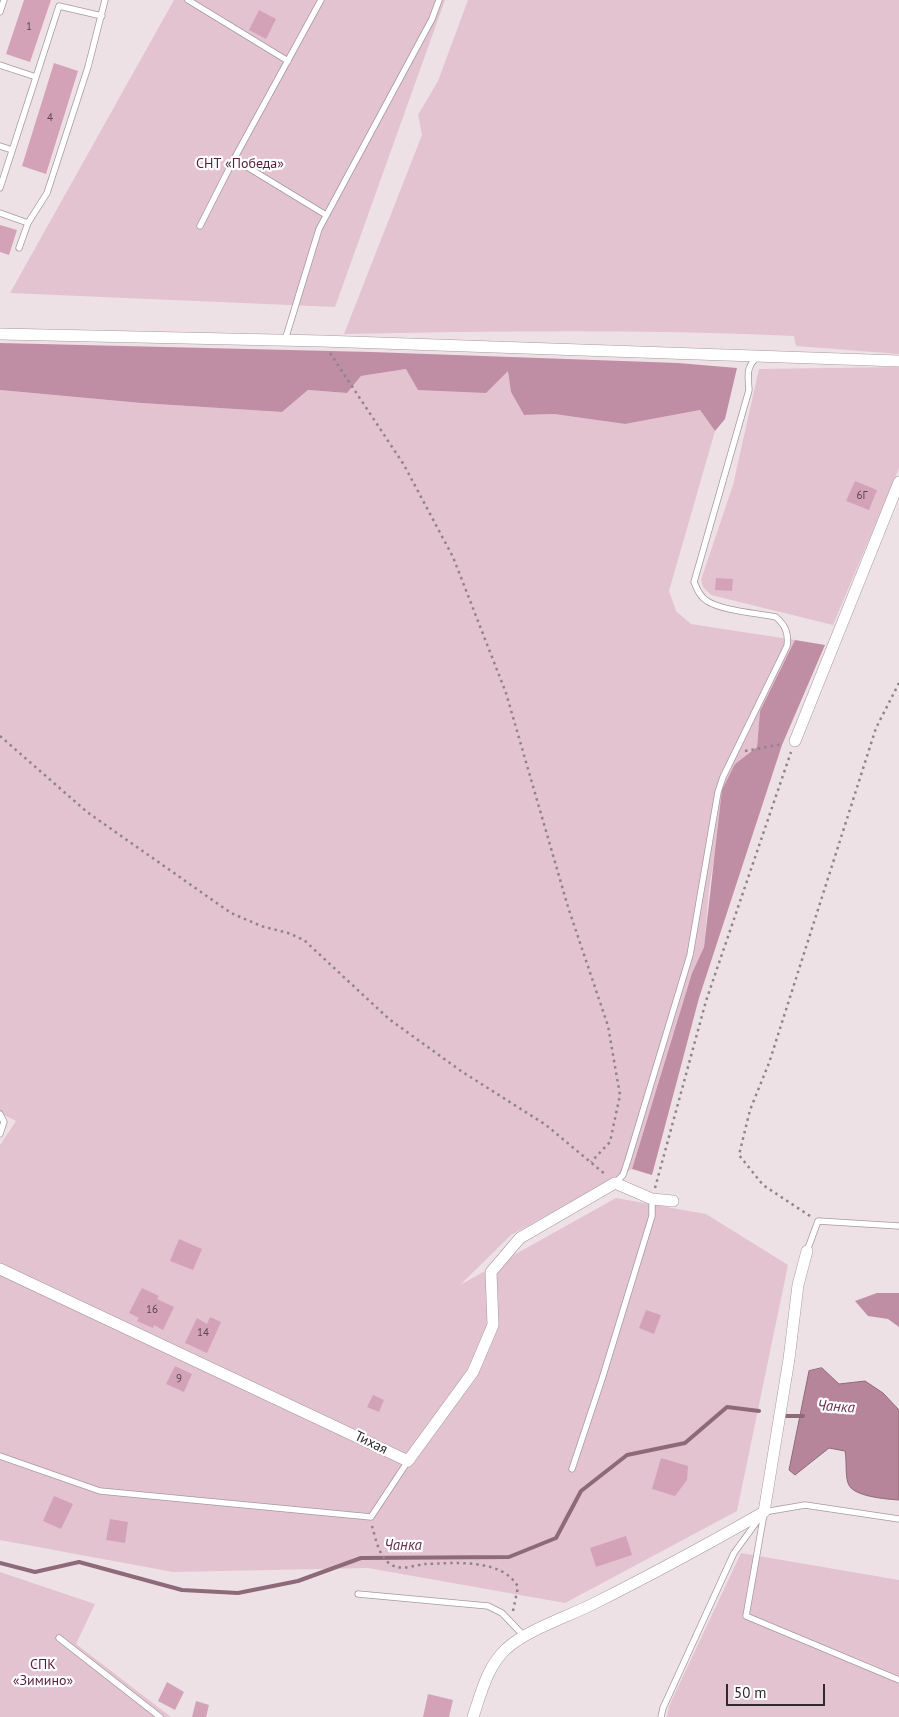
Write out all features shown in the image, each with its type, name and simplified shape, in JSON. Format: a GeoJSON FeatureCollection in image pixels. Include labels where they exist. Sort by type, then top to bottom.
{"type":"FeatureCollection","features":[{"type":"Feature","properties":{"kind":"street"},"geometry":{"type":"LineString","coordinates":[[0,334],[322,341],[899,361]]}},
{"type":"Feature","properties":{"kind":"street"},"geometry":{"type":"LineString","coordinates":[[795,741],[899,482]]}},
{"type":"Feature","properties":{"kind":"street"},"geometry":{"type":"LineString","coordinates":[[408,1461],[473,1372],[493,1325],[491,1272],[520,1238],[615,1183],[652,1199],[673,1201]]}},
{"type":"Feature","properties":{"kind":"street"},"geometry":{"type":"LineString","coordinates":[[473,1717],[495,1661],[523,1635],[558,1621],[669,1566],[764,1512],[798,1285],[807,1252]]}},
{"type":"Feature","properties":{"kind":"street","name":"Тихая"},"geometry":{"type":"LineString","coordinates":[[0,1269],[408,1461]]}},
{"type":"Feature","properties":{"kind":"lane"},"geometry":{"type":"LineString","coordinates":[[0,12],[4,0]]}},
{"type":"Feature","properties":{"kind":"lane"},"geometry":{"type":"LineString","coordinates":[[19,248],[28,223],[47,193],[102,16],[104,0]]}},
{"type":"Feature","properties":{"kind":"lane"},"geometry":{"type":"LineString","coordinates":[[188,0],[288,61]]}},
{"type":"Feature","properties":{"kind":"lane"},"geometry":{"type":"LineString","coordinates":[[200,226],[234,159],[321,0]]}},
{"type":"Feature","properties":{"kind":"lane"},"geometry":{"type":"LineString","coordinates":[[286,340],[319,229],[427,27],[439,0]]}},
{"type":"Feature","properties":{"kind":"lane"},"geometry":{"type":"LineString","coordinates":[[0,188],[59,6],[102,16]]}},
{"type":"Feature","properties":{"kind":"lane"},"geometry":{"type":"LineString","coordinates":[[0,66],[36,77]]}},
{"type":"Feature","properties":{"kind":"lane"},"geometry":{"type":"LineString","coordinates":[[0,146],[12,150]]}},
{"type":"Feature","properties":{"kind":"lane"},"geometry":{"type":"LineString","coordinates":[[234,159],[326,215]]}},
{"type":"Feature","properties":{"kind":"lane"},"geometry":{"type":"LineString","coordinates":[[0,213],[28,223]]}},
{"type":"Feature","properties":{"kind":"lane"},"geometry":{"type":"LineString","coordinates":[[615,1183],[623,1174],[690,955],[718,792],[787,646],[788,636],[783,623],[776,617],[716,605],[706,600],[698,592],[694,582],[749,390],[747,372],[750,364],[757,357]]}},
{"type":"Feature","properties":{"kind":"lane"},"geometry":{"type":"LineString","coordinates":[[0,1114],[4,1122],[0,1134]]}},
{"type":"Feature","properties":{"kind":"lane"},"geometry":{"type":"LineString","coordinates":[[572,1469],[652,1216],[652,1199]]}},
{"type":"Feature","properties":{"kind":"lane"},"geometry":{"type":"LineString","coordinates":[[807,1252],[818,1221],[899,1226]]}},
{"type":"Feature","properties":{"kind":"lane"},"geometry":{"type":"LineString","coordinates":[[0,1456],[100,1492],[370,1517],[408,1461]]}},
{"type":"Feature","properties":{"kind":"lane"},"geometry":{"type":"LineString","coordinates":[[661,1717],[663,1708],[734,1553],[764,1512],[805,1505],[899,1519]]}},
{"type":"Feature","properties":{"kind":"lane"},"geometry":{"type":"LineString","coordinates":[[764,1512],[746,1616],[899,1680]]}},
{"type":"Feature","properties":{"kind":"lane"},"geometry":{"type":"LineString","coordinates":[[358,1594],[488,1606],[502,1613],[523,1635]]}},
{"type":"Feature","properties":{"kind":"lane"},"geometry":{"type":"LineString","coordinates":[[59,1638],[160,1717]]}},
{"type":"Feature","properties":{"kind":"path"},"geometry":{"type":"LineString","coordinates":[[322,341],[404,465],[453,557],[506,693],[568,908],[608,1026],[620,1095],[610,1142],[591,1162]]}},
{"type":"Feature","properties":{"kind":"path"},"geometry":{"type":"LineString","coordinates":[[818,1221],[763,1185],[739,1155],[750,1110],[768,1063],[876,728],[899,683]]}},
{"type":"Feature","properties":{"kind":"path"},"geometry":{"type":"LineString","coordinates":[[0,736],[87,812],[231,912],[261,926],[288,933],[304,940],[389,1019],[461,1071],[546,1126],[615,1183]]}},
{"type":"Feature","properties":{"kind":"path"},"geometry":{"type":"LineString","coordinates":[[736,753],[795,741]]}},
{"type":"Feature","properties":{"kind":"path"},"geometry":{"type":"LineString","coordinates":[[652,1199],[706,1001],[795,741]]}},
{"type":"Feature","properties":{"kind":"path"},"geometry":{"type":"LineString","coordinates":[[370,1517],[377,1547],[386,1560],[397,1567],[466,1564],[493,1567],[515,1581],[518,1587],[511,1623]]}},
{"type":"Feature","properties":{"kind":"green space","name":"СНТ «Победа»"},"geometry":{"type":"Polygon","coordinates":[[[174,0],[445,0],[335,307],[10,293],[174,0]]]}},
{"type":"Feature","properties":{"kind":"green space"},"geometry":{"type":"Polygon","coordinates":[[[468,0],[899,0],[899,354],[796,346],[794,336],[682,332],[569,331],[344,334],[422,135],[418,115],[438,81],[468,0]]]}},
{"type":"Feature","properties":{"kind":"green space"},"geometry":{"type":"Polygon","coordinates":[[[899,367],[899,468],[833,625],[711,595],[703,587],[701,580],[733,485],[759,369],[899,367]]]}},
{"type":"Feature","properties":{"kind":"green space"},"geometry":{"type":"Polygon","coordinates":[[[406,369],[509,370],[511,392],[524,415],[554,414],[625,424],[700,410],[715,431],[669,591],[676,611],[691,624],[795,640],[760,711],[757,747],[735,764],[718,835],[709,889],[704,947],[692,973],[632,1169],[511,1235],[460,1285],[616,1198],[706,1214],[788,1265],[737,1511],[565,1603],[368,1568],[173,1572],[0,1540],[0,1145],[16,1121],[0,1113],[0,390],[141,403],[282,412],[308,390],[347,393],[361,376],[406,369]]]}},
{"type":"Feature","properties":{"kind":"green space"},"geometry":{"type":"Polygon","coordinates":[[[741,1553],[899,1580],[899,1717],[667,1717],[669,1706],[741,1553]]]}},
{"type":"Feature","properties":{"kind":"green space","name":"СПК «Зимино»"},"geometry":{"type":"Polygon","coordinates":[[[0,1572],[95,1604],[76,1644],[171,1717],[0,1717],[0,1572]]]}},
{"type":"Feature","properties":{"kind":"shaded area"},"geometry":{"type":"Polygon","coordinates":[[[0,343],[372,352],[678,363],[737,368],[725,419],[715,431],[700,410],[625,424],[554,414],[524,415],[511,392],[508,371],[486,393],[418,390],[406,369],[361,376],[347,393],[308,390],[282,412],[141,403],[0,390],[0,343]]]}},
{"type":"Feature","properties":{"kind":"shaded area"},"geometry":{"type":"Polygon","coordinates":[[[795,640],[825,645],[782,745],[699,998],[652,1175],[632,1169],[692,973],[704,947],[722,790],[735,764],[757,747],[760,711],[795,640]]]}},
{"type":"Feature","properties":{"kind":"shaded area"},"geometry":{"type":"Polygon","coordinates":[[[877,1293],[899,1293],[899,1327],[888,1319],[868,1316],[855,1301],[877,1293]]]}},
{"type":"Feature","properties":{"kind":"water"},"geometry":{"type":"Polygon","coordinates":[[[822,1368],[839,1384],[865,1381],[883,1393],[899,1410],[899,1500],[870,1496],[851,1488],[847,1479],[845,1451],[829,1448],[795,1475],[789,1470],[809,1371],[822,1368]]]}},
{"type":"Feature","properties":{"kind":"building"},"geometry":{"type":"Polygon","coordinates":[[[24,0],[51,0],[30,62],[6,54],[24,0]]]}},
{"type":"Feature","properties":{"kind":"building"},"geometry":{"type":"Polygon","coordinates":[[[259,10],[276,19],[266,39],[249,30],[259,10]]]}},
{"type":"Feature","properties":{"kind":"building"},"geometry":{"type":"Polygon","coordinates":[[[54,63],[78,71],[46,174],[22,166],[54,63]]]}},
{"type":"Feature","properties":{"kind":"building"},"geometry":{"type":"Polygon","coordinates":[[[0,225],[17,230],[9,255],[0,252],[0,225]]]}},
{"type":"Feature","properties":{"kind":"building"},"geometry":{"type":"Polygon","coordinates":[[[855,481],[877,490],[869,510],[846,501],[855,481]]]}},
{"type":"Feature","properties":{"kind":"building"},"geometry":{"type":"Polygon","coordinates":[[[716,578],[733,579],[732,591],[715,590],[716,578]]]}},
{"type":"Feature","properties":{"kind":"building"},"geometry":{"type":"Polygon","coordinates":[[[179,1239],[202,1249],[193,1270],[170,1261],[179,1239]]]}},
{"type":"Feature","properties":{"kind":"building"},"geometry":{"type":"Polygon","coordinates":[[[142,1288],[159,1296],[157,1299],[174,1307],[163,1330],[154,1325],[153,1328],[137,1321],[139,1318],[129,1313],[142,1288]]]}},
{"type":"Feature","properties":{"kind":"building"},"geometry":{"type":"Polygon","coordinates":[[[646,1310],[661,1315],[654,1334],[639,1328],[646,1310]]]}},
{"type":"Feature","properties":{"kind":"building"},"geometry":{"type":"Polygon","coordinates":[[[210,1317],[221,1322],[207,1353],[185,1343],[197,1318],[207,1324],[210,1317]]]}},
{"type":"Feature","properties":{"kind":"building"},"geometry":{"type":"Polygon","coordinates":[[[175,1366],[192,1374],[184,1392],[166,1384],[175,1366]]]}},
{"type":"Feature","properties":{"kind":"building"},"geometry":{"type":"Polygon","coordinates":[[[373,1395],[384,1400],[379,1412],[367,1407],[373,1395]]]}},
{"type":"Feature","properties":{"kind":"building"},"geometry":{"type":"Polygon","coordinates":[[[661,1458],[688,1466],[687,1480],[675,1496],[652,1489],[661,1458]]]}},
{"type":"Feature","properties":{"kind":"building"},"geometry":{"type":"Polygon","coordinates":[[[54,1496],[73,1504],[61,1529],[43,1521],[54,1496]]]}},
{"type":"Feature","properties":{"kind":"building"},"geometry":{"type":"Polygon","coordinates":[[[110,1519],[128,1522],[125,1543],[106,1540],[110,1519]]]}},
{"type":"Feature","properties":{"kind":"building"},"geometry":{"type":"Polygon","coordinates":[[[626,1536],[632,1555],[596,1567],[590,1548],[626,1536]]]}},
{"type":"Feature","properties":{"kind":"building"},"geometry":{"type":"Polygon","coordinates":[[[167,1682],[184,1692],[175,1710],[158,1701],[167,1682]]]}},
{"type":"Feature","properties":{"kind":"building"},"geometry":{"type":"Polygon","coordinates":[[[428,1694],[453,1700],[449,1717],[423,1717],[428,1694]]]}},
{"type":"Feature","properties":{"kind":"building"},"geometry":{"type":"Polygon","coordinates":[[[196,1701],[209,1705],[206,1717],[192,1717],[196,1701]]]}},
{"type":"Feature","properties":{"kind":"waterway","name":"Чанка"},"geometry":{"type":"LineString","coordinates":[[0,1563],[35,1572],[79,1562],[182,1590],[238,1593],[298,1581],[361,1558],[509,1557],[556,1538],[581,1491],[627,1455],[685,1443],[727,1407],[759,1411]]}},
{"type":"Feature","properties":{"kind":"waterway","name":"Чанка"},"geometry":{"type":"LineString","coordinates":[[786,1416],[803,1416]]}}]}
